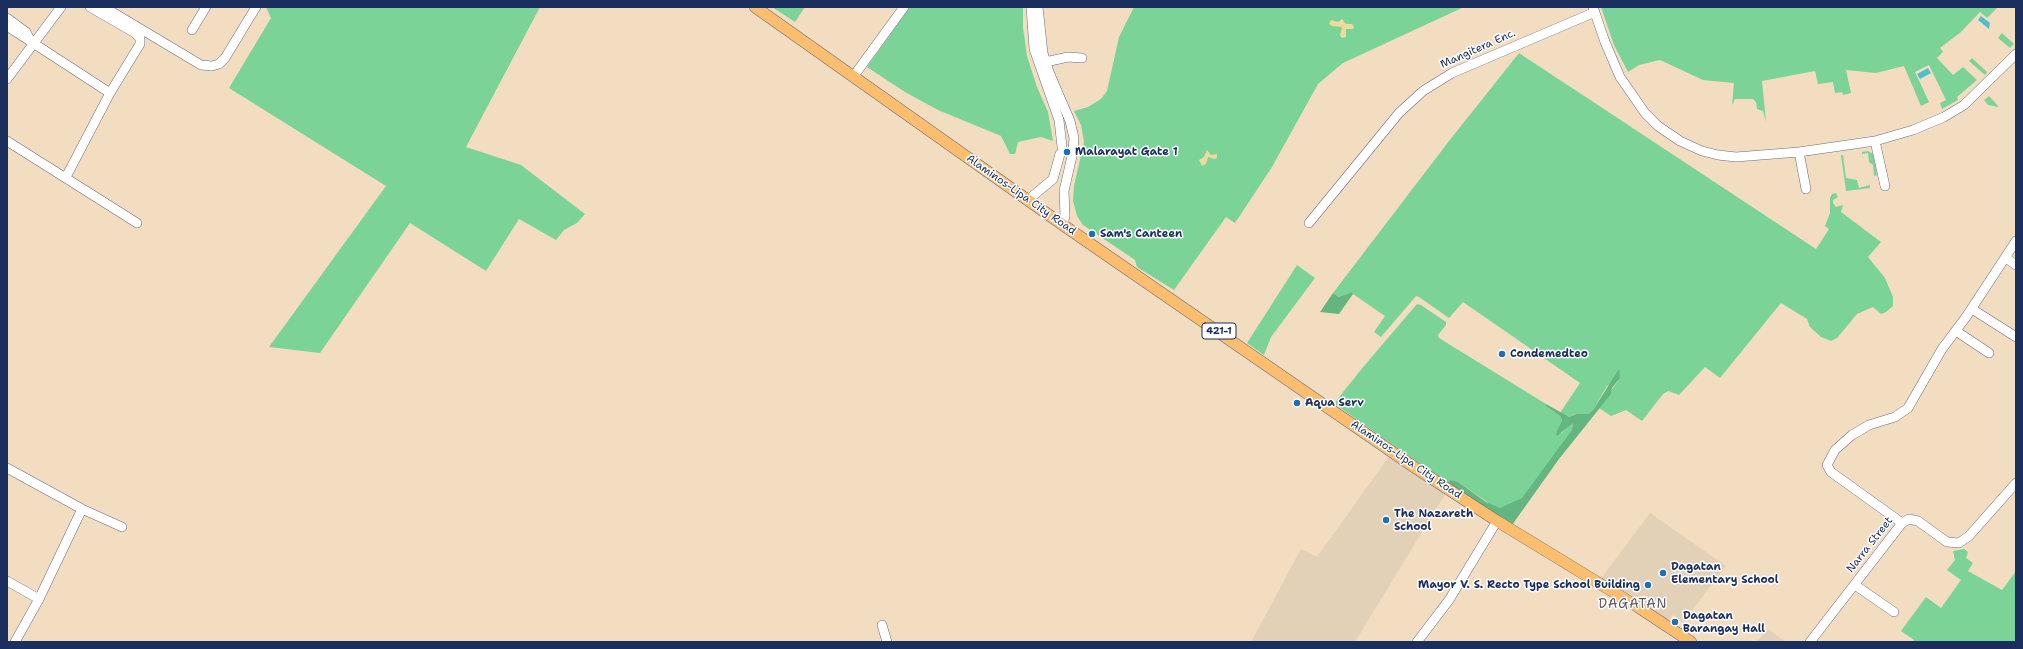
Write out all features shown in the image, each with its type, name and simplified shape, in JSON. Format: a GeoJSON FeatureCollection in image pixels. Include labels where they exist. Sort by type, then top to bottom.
{"type":"FeatureCollection","features":[{"type":"Feature","properties":{"kind":"main road","name":"Alaminos-Lipa City Road"},"geometry":{"type":"LineString","coordinates":[[756,7],[1063,225],[1408,462],[1498,521],[1638,607],[1690,642]]}},
{"type":"Feature","properties":{"kind":"street"},"geometry":{"type":"LineString","coordinates":[[7,79],[61,7]]}},
{"type":"Feature","properties":{"kind":"street"},"geometry":{"type":"LineString","coordinates":[[66,177],[110,93],[140,44],[140,38],[135,33],[90,7]]}},
{"type":"Feature","properties":{"kind":"street"},"geometry":{"type":"LineString","coordinates":[[104,7],[201,65],[212,66],[219,64],[225,58],[256,7]]}},
{"type":"Feature","properties":{"kind":"street"},"geometry":{"type":"LineString","coordinates":[[192,30],[206,7]]}},
{"type":"Feature","properties":{"kind":"street"},"geometry":{"type":"LineString","coordinates":[[853,77],[904,7]]}},
{"type":"Feature","properties":{"kind":"street"},"geometry":{"type":"LineString","coordinates":[[1028,200],[1049,184],[1053,179],[1060,154],[1059,120],[1031,28],[1030,7]]}},
{"type":"Feature","properties":{"kind":"street"},"geometry":{"type":"LineString","coordinates":[[1038,7],[1042,63],[1070,121],[1074,138],[1073,153],[1064,191],[1065,216],[1063,225]]}},
{"type":"Feature","properties":{"kind":"street"},"geometry":{"type":"LineString","coordinates":[[1594,9],[1606,46],[1620,77],[1645,114],[1658,126],[1689,146],[1718,155],[1736,157],[1799,152],[1875,141],[1925,126],[1955,111],[1980,92],[2016,54]]}},
{"type":"Feature","properties":{"kind":"street","name":"Mangitera Enc."},"geometry":{"type":"LineString","coordinates":[[1309,222],[1399,113],[1423,90],[1455,71],[1594,9]]}},
{"type":"Feature","properties":{"kind":"street"},"geometry":{"type":"LineString","coordinates":[[7,18],[26,32],[32,44]]}},
{"type":"Feature","properties":{"kind":"street"},"geometry":{"type":"LineString","coordinates":[[7,26],[32,44],[110,93]]}},
{"type":"Feature","properties":{"kind":"street"},"geometry":{"type":"LineString","coordinates":[[1042,63],[1068,57],[1082,58]]}},
{"type":"Feature","properties":{"kind":"street"},"geometry":{"type":"LineString","coordinates":[[7,141],[137,223]]}},
{"type":"Feature","properties":{"kind":"street"},"geometry":{"type":"LineString","coordinates":[[1875,141],[1885,186]]}},
{"type":"Feature","properties":{"kind":"street"},"geometry":{"type":"LineString","coordinates":[[1799,152],[1806,189]]}},
{"type":"Feature","properties":{"kind":"street"},"geometry":{"type":"LineString","coordinates":[[1060,154],[1070,166]]}},
{"type":"Feature","properties":{"kind":"street"},"geometry":{"type":"LineString","coordinates":[[1902,523],[1831,472],[1827,465],[1835,450],[1852,435],[1869,425],[1894,417],[1908,408],[1942,349],[1972,309],[2016,242]]}},
{"type":"Feature","properties":{"kind":"street"},"geometry":{"type":"LineString","coordinates":[[2006,258],[2016,265]]}},
{"type":"Feature","properties":{"kind":"street"},"geometry":{"type":"LineString","coordinates":[[1972,309],[2016,337]]}},
{"type":"Feature","properties":{"kind":"street"},"geometry":{"type":"LineString","coordinates":[[1956,331],[1989,353]]}},
{"type":"Feature","properties":{"kind":"street"},"geometry":{"type":"LineString","coordinates":[[7,468],[82,509],[122,527]]}},
{"type":"Feature","properties":{"kind":"street","name":"Narra Street"},"geometry":{"type":"LineString","coordinates":[[1810,642],[1902,523],[1910,519],[1918,521],[1947,542],[1959,543],[1969,536],[2016,484]]}},
{"type":"Feature","properties":{"kind":"street"},"geometry":{"type":"LineString","coordinates":[[15,642],[39,598],[82,509]]}},
{"type":"Feature","properties":{"kind":"street"},"geometry":{"type":"LineString","coordinates":[[1417,642],[1449,600],[1498,521]]}},
{"type":"Feature","properties":{"kind":"street"},"geometry":{"type":"LineString","coordinates":[[7,581],[39,598]]}},
{"type":"Feature","properties":{"kind":"street"},"geometry":{"type":"LineString","coordinates":[[1855,584],[1894,612]]}},
{"type":"Feature","properties":{"kind":"street"},"geometry":{"type":"LineString","coordinates":[[882,625],[887,642]]}},
{"type":"Feature","properties":{"kind":"shaded area","name":"The Nazareth School"},"geometry":{"type":"Polygon","coordinates":[[[1390,455],[1447,491],[1355,642],[1251,642],[1301,549],[1317,557],[1390,455]]]}},
{"type":"Feature","properties":{"kind":"shaded area","name":"Dagatan Elementary School"},"geometry":{"type":"Polygon","coordinates":[[[1650,513],[1726,566],[1683,622],[1673,615],[1668,621],[1600,580],[1650,513]]]}},
{"type":"Feature","properties":{"kind":"shaded area"},"geometry":{"type":"Polygon","coordinates":[[[1768,629],[1786,642],[1757,642],[1768,629]]]}},
{"type":"Feature","properties":{"kind":"green space"},"geometry":{"type":"Polygon","coordinates":[[[266,7],[540,7],[466,147],[521,165],[585,214],[577,223],[564,230],[556,240],[519,219],[486,271],[410,223],[320,353],[269,347],[386,186],[229,88],[271,18],[266,7]]]}},
{"type":"Feature","properties":{"kind":"green space"},"geometry":{"type":"Polygon","coordinates":[[[772,7],[805,7],[795,22],[772,7]]]}},
{"type":"Feature","properties":{"kind":"green space"},"geometry":{"type":"Polygon","coordinates":[[[910,7],[1023,7],[1023,27],[1027,56],[1037,87],[1048,112],[1053,141],[1041,137],[1018,142],[1015,154],[1010,154],[1001,136],[938,110],[905,92],[867,67],[910,7]]]}},
{"type":"Feature","properties":{"kind":"green space"},"geometry":{"type":"Polygon","coordinates":[[[1134,7],[1464,7],[1343,63],[1318,84],[1272,167],[1235,223],[1226,217],[1174,290],[1137,267],[1135,260],[1083,225],[1077,216],[1073,201],[1074,186],[1084,142],[1081,125],[1074,111],[1088,107],[1101,99],[1107,91],[1119,37],[1134,7]]]}},
{"type":"Feature","properties":{"kind":"green space"},"geometry":{"type":"Polygon","coordinates":[[[1601,7],[1998,7],[1987,18],[1980,12],[1961,32],[1940,48],[1943,52],[1937,58],[1953,75],[1963,67],[1977,80],[1957,97],[1958,100],[1942,109],[1940,103],[1946,100],[1929,65],[1915,72],[1929,102],[1921,106],[1904,66],[1876,73],[1846,70],[1851,93],[1843,95],[1842,92],[1835,93],[1833,82],[1818,84],[1815,71],[1762,81],[1766,122],[1763,111],[1757,109],[1756,102],[1753,99],[1735,99],[1732,105],[1734,83],[1703,80],[1660,60],[1639,65],[1628,72],[1614,45],[1601,7]]]}},
{"type":"Feature","properties":{"kind":"green space"},"geometry":{"type":"Polygon","coordinates":[[[2002,33],[2014,44],[2010,48],[1998,38],[2002,33]]]}},
{"type":"Feature","properties":{"kind":"green space"},"geometry":{"type":"Polygon","coordinates":[[[1519,53],[1816,249],[1829,229],[1825,226],[1830,213],[1830,198],[1832,194],[1836,193],[1838,197],[1833,200],[1833,203],[1836,207],[1843,205],[1841,212],[1881,242],[1868,257],[1885,278],[1893,297],[1893,306],[1881,314],[1873,307],[1857,314],[1837,338],[1831,341],[1821,337],[1810,327],[1807,319],[1781,303],[1720,378],[1705,367],[1679,395],[1668,391],[1663,394],[1642,421],[1626,410],[1611,416],[1599,408],[1620,378],[1607,386],[1593,410],[1588,414],[1575,414],[1569,417],[1560,413],[1580,383],[1463,302],[1449,318],[1416,296],[1381,337],[1374,332],[1385,316],[1352,292],[1339,297],[1333,293],[1449,141],[1519,53]]]}},
{"type":"Feature","properties":{"kind":"green space"},"geometry":{"type":"Polygon","coordinates":[[[1972,58],[1987,72],[1985,75],[1969,61],[1972,58]]]}},
{"type":"Feature","properties":{"kind":"green space"},"geometry":{"type":"Polygon","coordinates":[[[1989,96],[1998,107],[1988,105],[1984,100],[1989,96]]]}},
{"type":"Feature","properties":{"kind":"green space"},"geometry":{"type":"Polygon","coordinates":[[[1868,151],[1873,154],[1877,175],[1874,176],[1873,165],[1869,162],[1868,153],[1862,154],[1862,152],[1868,151]]]}},
{"type":"Feature","properties":{"kind":"green space"},"geometry":{"type":"Polygon","coordinates":[[[1841,155],[1843,155],[1846,178],[1857,180],[1859,188],[1870,185],[1870,188],[1846,191],[1841,155]]]}},
{"type":"Feature","properties":{"kind":"green space"},"geometry":{"type":"Polygon","coordinates":[[[1297,265],[1315,278],[1271,337],[1264,355],[1247,343],[1297,265]]]}},
{"type":"Feature","properties":{"kind":"green space"},"geometry":{"type":"Polygon","coordinates":[[[1352,292],[1353,294],[1339,314],[1320,312],[1333,293],[1339,297],[1352,292]]]}},
{"type":"Feature","properties":{"kind":"green space"},"geometry":{"type":"Polygon","coordinates":[[[1417,304],[1421,305],[1446,322],[1446,325],[1438,335],[1439,338],[1546,404],[1546,406],[1560,416],[1562,421],[1561,434],[1573,422],[1572,431],[1528,491],[1522,498],[1506,507],[1500,508],[1493,506],[1458,482],[1449,484],[1336,405],[1336,401],[1364,366],[1417,304]]]}},
{"type":"Feature","properties":{"kind":"green space"},"geometry":{"type":"Polygon","coordinates":[[[1619,369],[1620,378],[1612,388],[1611,394],[1559,459],[1512,525],[1449,484],[1450,480],[1458,482],[1486,502],[1500,508],[1522,498],[1572,430],[1573,423],[1557,436],[1556,433],[1562,421],[1560,416],[1546,406],[1546,404],[1569,417],[1576,414],[1588,414],[1593,410],[1619,369]]]}},
{"type":"Feature","properties":{"kind":"green space"},"geometry":{"type":"Polygon","coordinates":[[[1964,549],[1968,552],[1966,558],[1973,563],[1968,571],[2002,590],[2016,571],[2016,642],[1913,642],[1914,640],[1901,631],[1926,597],[1941,608],[1961,580],[1947,570],[1955,560],[1953,551],[1964,549]]]}},
{"type":"Feature","properties":{"kind":"sand"},"geometry":{"type":"Polygon","coordinates":[[[1342,19],[1346,24],[1352,24],[1354,27],[1353,29],[1346,29],[1346,37],[1342,38],[1340,35],[1342,27],[1332,26],[1329,24],[1331,20],[1338,22],[1342,19]]]}},
{"type":"Feature","properties":{"kind":"sand"},"geometry":{"type":"Polygon","coordinates":[[[1207,150],[1211,155],[1217,154],[1217,158],[1214,159],[1208,157],[1206,164],[1202,166],[1199,160],[1204,157],[1207,150]]]}},
{"type":"Feature","properties":{"kind":"water"},"geometry":{"type":"Polygon","coordinates":[[[1981,16],[1990,23],[1989,29],[1978,20],[1981,16]]]}},
{"type":"Feature","properties":{"kind":"water"},"geometry":{"type":"Polygon","coordinates":[[[1928,68],[1931,73],[1920,79],[1917,74],[1928,68]]]}},
{"type":"Feature","properties":{"kind":"place","name":"Malarayat Gate 1"},"geometry":{"type":"Point","coordinates":[1067,152]}},
{"type":"Feature","properties":{"kind":"place","name":"Sam's Canteen"},"geometry":{"type":"Point","coordinates":[1092,234]}},
{"type":"Feature","properties":{"kind":"place","name":"Condemedteo"},"geometry":{"type":"Point","coordinates":[1502,354]}},
{"type":"Feature","properties":{"kind":"place","name":"Aqua Serv"},"geometry":{"type":"Point","coordinates":[1297,403]}},
{"type":"Feature","properties":{"kind":"place","name":"The Nazareth School"},"geometry":{"type":"Point","coordinates":[1386,520]}},
{"type":"Feature","properties":{"kind":"place","name":"Dagatan Elementary School"},"geometry":{"type":"Point","coordinates":[1663,573]}},
{"type":"Feature","properties":{"kind":"place","name":"Mayor V. S. Recto Type School Building"},"geometry":{"type":"Point","coordinates":[1648,585]}},
{"type":"Feature","properties":{"kind":"place","name":"Dagatan Barangay Hall"},"geometry":{"type":"Point","coordinates":[1675,622]}},
{"type":"Feature","properties":{"kind":"district","name":"DAGATAN"},"geometry":{"type":"Point","coordinates":[1633,605]}}]}
